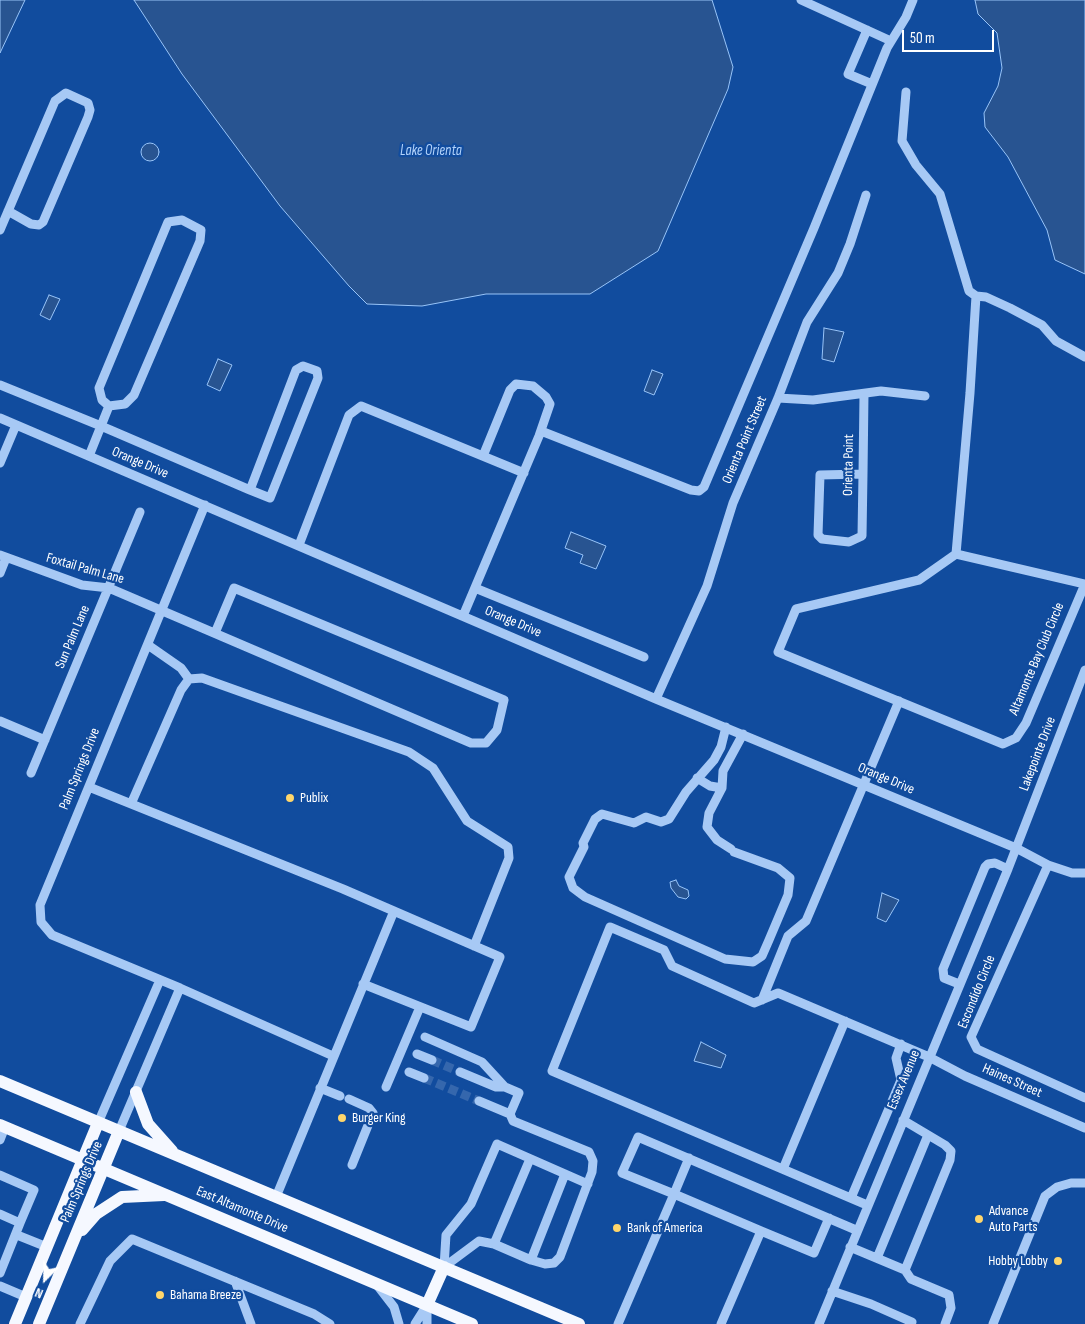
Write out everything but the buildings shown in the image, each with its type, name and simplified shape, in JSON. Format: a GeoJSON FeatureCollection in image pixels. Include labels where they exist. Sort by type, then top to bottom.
{"type":"FeatureCollection","features":[{"type":"Feature","properties":{"kind":"main road"},"geometry":{"type":"LineString","coordinates":[[0,1081],[579,1324]]}},
{"type":"Feature","properties":{"kind":"main road"},"geometry":{"type":"LineString","coordinates":[[136,1092],[148,1124],[175,1155]]}},
{"type":"Feature","properties":{"kind":"main road","name":"Palm Springs Drive"},"geometry":{"type":"LineString","coordinates":[[15,1324],[98,1122]]}},
{"type":"Feature","properties":{"kind":"main road","name":"East Altamonte Drive"},"geometry":{"type":"LineString","coordinates":[[3,1126],[104,1167],[472,1324]]}},
{"type":"Feature","properties":{"kind":"main road","name":"Palm Springs Drive"},"geometry":{"type":"LineString","coordinates":[[39,1324],[120,1131]]}},
{"type":"Feature","properties":{"kind":"main road"},"geometry":{"type":"LineString","coordinates":[[73,1242],[96,1214],[122,1197],[169,1195]]}},
{"type":"Feature","properties":{"kind":"main road"},"geometry":{"type":"LineString","coordinates":[[427,1305],[444,1267]]}},
{"type":"Feature","properties":{"kind":"street"},"geometry":{"type":"LineString","coordinates":[[801,0],[891,41]]}},
{"type":"Feature","properties":{"kind":"street"},"geometry":{"type":"LineString","coordinates":[[541,431],[691,490],[699,491],[704,487],[872,84],[912,0]]}},
{"type":"Feature","properties":{"kind":"street"},"geometry":{"type":"LineString","coordinates":[[867,30],[848,74],[872,84]]}},
{"type":"Feature","properties":{"kind":"street"},"geometry":{"type":"LineString","coordinates":[[906,92],[902,141],[916,165],[940,194],[969,291],[976,296],[986,297],[1042,325],[1056,341],[1085,358]]}},
{"type":"Feature","properties":{"kind":"street"},"geometry":{"type":"LineString","coordinates":[[0,230],[8,211],[55,102],[66,93],[88,103],[90,110],[88,117],[43,222],[38,225],[31,224],[8,211]]}},
{"type":"Feature","properties":{"kind":"street","name":"Orienta Point Street"},"geometry":{"type":"LineString","coordinates":[[656,699],[707,586],[733,503],[778,398],[807,322],[841,266],[866,195]]}},
{"type":"Feature","properties":{"kind":"street"},"geometry":{"type":"LineString","coordinates":[[182,220],[200,230],[200,241],[134,395],[125,404],[109,406],[102,400],[99,388],[168,222],[182,220]]}},
{"type":"Feature","properties":{"kind":"street"},"geometry":{"type":"LineString","coordinates":[[956,554],[970,394],[976,296]]}},
{"type":"Feature","properties":{"kind":"street"},"geometry":{"type":"LineString","coordinates":[[0,384],[101,426],[250,490],[270,498],[318,378],[317,371],[303,366],[296,370],[250,490]]}},
{"type":"Feature","properties":{"kind":"street"},"geometry":{"type":"LineString","coordinates":[[463,616],[541,431],[550,404],[546,397],[533,386],[516,384],[510,390],[483,456]]}},
{"type":"Feature","properties":{"kind":"street"},"geometry":{"type":"LineString","coordinates":[[778,398],[813,400],[881,390],[925,396]]}},
{"type":"Feature","properties":{"kind":"street","name":"Orienta Point"},"geometry":{"type":"LineString","coordinates":[[863,474],[820,475],[818,534],[822,539],[850,542],[862,536],[863,474],[864,394]]}},
{"type":"Feature","properties":{"kind":"street"},"geometry":{"type":"LineString","coordinates":[[89,456],[109,406]]}},
{"type":"Feature","properties":{"kind":"street"},"geometry":{"type":"LineString","coordinates":[[299,545],[349,415],[354,409],[361,406],[524,472]]}},
{"type":"Feature","properties":{"kind":"street","name":"Orange Drive"},"geometry":{"type":"LineString","coordinates":[[0,418],[656,699],[1016,848]]}},
{"type":"Feature","properties":{"kind":"street"},"geometry":{"type":"LineString","coordinates":[[0,463],[16,425]]}},
{"type":"Feature","properties":{"kind":"street","name":"Palm Springs Drive"},"geometry":{"type":"LineString","coordinates":[[120,1131],[180,988],[52,935],[41,922],[40,905],[205,506]]}},
{"type":"Feature","properties":{"kind":"street","name":"Sun Palm Lane"},"geometry":{"type":"LineString","coordinates":[[31,773],[140,512]]}},
{"type":"Feature","properties":{"kind":"street","name":"Altamonte Bay Club Circle"},"geometry":{"type":"LineString","coordinates":[[956,554],[1085,584],[1026,723],[1016,738],[1003,744],[778,652],[796,609],[918,580],[956,554]]}},
{"type":"Feature","properties":{"kind":"street"},"geometry":{"type":"LineString","coordinates":[[0,572],[3,556]]}},
{"type":"Feature","properties":{"kind":"street","name":"Foxtail Palm Lane"},"geometry":{"type":"LineString","coordinates":[[3,556],[82,585],[109,588],[471,742],[486,743],[498,730],[504,700],[234,588],[215,633]]}},
{"type":"Feature","properties":{"kind":"street"},"geometry":{"type":"LineString","coordinates":[[475,588],[644,657]]}},
{"type":"Feature","properties":{"kind":"street"},"geometry":{"type":"LineString","coordinates":[[148,645],[181,668],[189,679]]}},
{"type":"Feature","properties":{"kind":"street","name":"Lakepointe Drive"},"geometry":{"type":"LineString","coordinates":[[1016,848],[1085,670]]}},
{"type":"Feature","properties":{"kind":"street"},"geometry":{"type":"LineString","coordinates":[[131,804],[181,690],[189,679],[202,678],[409,752],[433,768],[468,821],[508,848],[509,858],[474,946]]}},
{"type":"Feature","properties":{"kind":"street"},"geometry":{"type":"LineString","coordinates":[[867,1205],[552,1071],[610,928],[664,950],[672,966],[754,1003],[762,1000],[788,936],[806,921],[898,701]]}},
{"type":"Feature","properties":{"kind":"street"},"geometry":{"type":"LineString","coordinates":[[0,721],[45,740]]}},
{"type":"Feature","properties":{"kind":"street"},"geometry":{"type":"LineString","coordinates":[[726,727],[721,746],[714,760],[696,778],[669,819],[661,822],[646,817],[634,823],[602,814],[595,819],[569,877],[573,888],[585,897],[725,959],[753,962],[762,956],[788,895],[790,878],[786,872],[778,868],[732,851],[716,840],[707,827],[709,813],[722,788],[723,771],[742,734]]}},
{"type":"Feature","properties":{"kind":"street"},"geometry":{"type":"LineString","coordinates":[[696,778],[710,786],[722,788]]}},
{"type":"Feature","properties":{"kind":"street"},"geometry":{"type":"LineString","coordinates":[[89,787],[394,911],[500,957],[471,1027],[363,984]]}},
{"type":"Feature","properties":{"kind":"street"},"geometry":{"type":"LineString","coordinates":[[1016,848],[1048,865],[1072,873],[1085,872]]}},
{"type":"Feature","properties":{"kind":"street","name":"Essex Avenue"},"geometry":{"type":"LineString","coordinates":[[819,1324],[856,1230],[1016,848]]}},
{"type":"Feature","properties":{"kind":"street"},"geometry":{"type":"LineString","coordinates":[[959,984],[944,978],[943,969],[985,867],[988,864],[995,863],[1008,869]]}},
{"type":"Feature","properties":{"kind":"street","name":"Escondido Circle"},"geometry":{"type":"LineString","coordinates":[[1048,865],[972,1037],[977,1049],[1085,1098]]}},
{"type":"Feature","properties":{"kind":"street"},"geometry":{"type":"LineString","coordinates":[[276,1197],[394,911]]}},
{"type":"Feature","properties":{"kind":"street","name":"Palm Springs Drive"},"geometry":{"type":"LineString","coordinates":[[98,1122],[160,980]]}},
{"type":"Feature","properties":{"kind":"street"},"geometry":{"type":"LineString","coordinates":[[180,988],[333,1056]]}},
{"type":"Feature","properties":{"kind":"street","name":"Haines Street"},"geometry":{"type":"LineString","coordinates":[[762,1000],[778,993],[901,1044],[965,1076],[1085,1128]]}},
{"type":"Feature","properties":{"kind":"street"},"geometry":{"type":"LineString","coordinates":[[386,1087],[420,1007]]}},
{"type":"Feature","properties":{"kind":"street"},"geometry":{"type":"LineString","coordinates":[[783,1169],[845,1021]]}},
{"type":"Feature","properties":{"kind":"street"},"geometry":{"type":"LineString","coordinates":[[425,1037],[482,1062],[506,1087],[519,1093],[510,1114]]}},
{"type":"Feature","properties":{"kind":"street"},"geometry":{"type":"LineString","coordinates":[[851,1198],[901,1080],[896,1058],[901,1044]]}},
{"type":"Feature","properties":{"kind":"street"},"geometry":{"type":"LineString","coordinates":[[417,1054],[432,1060]]}},
{"type":"Feature","properties":{"kind":"street"},"geometry":{"type":"LineString","coordinates":[[409,1072],[424,1078]]}},
{"type":"Feature","properties":{"kind":"street"},"geometry":{"type":"LineString","coordinates":[[460,1072],[496,1087],[506,1087]]}},
{"type":"Feature","properties":{"kind":"street"},"geometry":{"type":"LineString","coordinates":[[320,1088],[369,1108],[374,1113],[352,1165]]}},
{"type":"Feature","properties":{"kind":"street"},"geometry":{"type":"LineString","coordinates":[[444,1267],[479,1241],[494,1244],[531,1260],[545,1264],[554,1263],[560,1256],[588,1184],[593,1161],[589,1152],[513,1120],[510,1114],[479,1101]]}},
{"type":"Feature","properties":{"kind":"street"},"geometry":{"type":"LineString","coordinates":[[903,1120],[945,1145],[951,1151],[950,1160],[905,1270]]}},
{"type":"Feature","properties":{"kind":"street"},"geometry":{"type":"LineString","coordinates":[[0,1140],[3,1126]]}},
{"type":"Feature","properties":{"kind":"street"},"geometry":{"type":"LineString","coordinates":[[877,1258],[928,1135]]}},
{"type":"Feature","properties":{"kind":"street"},"geometry":{"type":"LineString","coordinates":[[829,1218],[814,1253],[622,1173],[638,1137],[689,1158],[829,1218],[856,1230]]}},
{"type":"Feature","properties":{"kind":"street"},"geometry":{"type":"LineString","coordinates":[[444,1267],[446,1235],[459,1216],[471,1204],[497,1144],[588,1184]]}},
{"type":"Feature","properties":{"kind":"street"},"geometry":{"type":"LineString","coordinates":[[618,1324],[689,1158]]}},
{"type":"Feature","properties":{"kind":"street"},"geometry":{"type":"LineString","coordinates":[[494,1244],[530,1159]]}},
{"type":"Feature","properties":{"kind":"street"},"geometry":{"type":"LineString","coordinates":[[531,1260],[565,1174]]}},
{"type":"Feature","properties":{"kind":"street"},"geometry":{"type":"LineString","coordinates":[[0,1175],[34,1190],[0,1274]]}},
{"type":"Feature","properties":{"kind":"street"},"geometry":{"type":"LineString","coordinates":[[993,1324],[1045,1196],[1057,1187],[1071,1183],[1085,1183]]}},
{"type":"Feature","properties":{"kind":"street"},"geometry":{"type":"LineString","coordinates":[[0,1214],[20,1223]]}},
{"type":"Feature","properties":{"kind":"street"},"geometry":{"type":"LineString","coordinates":[[721,1324],[761,1231]]}},
{"type":"Feature","properties":{"kind":"street"},"geometry":{"type":"LineString","coordinates":[[16,1234],[47,1247]]}},
{"type":"Feature","properties":{"kind":"street"},"geometry":{"type":"LineString","coordinates":[[80,1324],[110,1262],[132,1239],[314,1314],[330,1324]]}},
{"type":"Feature","properties":{"kind":"street"},"geometry":{"type":"LineString","coordinates":[[850,1247],[905,1270],[911,1278],[949,1295],[951,1308],[945,1324]]}},
{"type":"Feature","properties":{"kind":"street"},"geometry":{"type":"LineString","coordinates":[[235,1281],[251,1324]]}},
{"type":"Feature","properties":{"kind":"street"},"geometry":{"type":"LineString","coordinates":[[375,1282],[394,1307],[399,1324]]}},
{"type":"Feature","properties":{"kind":"street"},"geometry":{"type":"LineString","coordinates":[[0,1286],[26,1297]]}},
{"type":"Feature","properties":{"kind":"street"},"geometry":{"type":"LineString","coordinates":[[832,1291],[871,1304],[914,1323]]}},
{"type":"Feature","properties":{"kind":"street"},"geometry":{"type":"LineString","coordinates":[[415,1324],[427,1305]]}},
{"type":"Feature","properties":{"kind":"street"},"geometry":{"type":"LineString","coordinates":[[427,1305],[427,1324]]}},
{"type":"Feature","properties":{"kind":"water"},"geometry":{"type":"Polygon","coordinates":[[[0,0],[25,0],[0,53],[0,0]]]}},
{"type":"Feature","properties":{"kind":"water","name":"Lake Orienta"},"geometry":{"type":"Polygon","coordinates":[[[134,0],[712,0],[733,67],[728,89],[658,251],[590,294],[486,294],[422,306],[367,304],[349,286],[280,206],[182,74],[134,0]]]}},
{"type":"Feature","properties":{"kind":"water"},"geometry":{"type":"Polygon","coordinates":[[[975,0],[1085,0],[1085,274],[1055,260],[1047,230],[1008,157],[985,127],[984,113],[998,86],[1002,68],[997,33],[978,14],[975,0]]]}},
{"type":"Feature","properties":{"kind":"water"},"geometry":{"type":"Polygon","coordinates":[[[146,143],[154,143],[159,148],[157,159],[146,161],[141,156],[141,148],[146,143]]]}},
{"type":"Feature","properties":{"kind":"water"},"geometry":{"type":"Polygon","coordinates":[[[49,295],[60,299],[50,320],[40,315],[49,295]]]}},
{"type":"Feature","properties":{"kind":"water"},"geometry":{"type":"Polygon","coordinates":[[[824,328],[844,332],[834,362],[822,359],[824,328]]]}},
{"type":"Feature","properties":{"kind":"water"},"geometry":{"type":"Polygon","coordinates":[[[218,359],[232,365],[220,391],[207,385],[218,359]]]}},
{"type":"Feature","properties":{"kind":"water"},"geometry":{"type":"Polygon","coordinates":[[[652,370],[663,374],[654,395],[644,391],[652,370]]]}},
{"type":"Feature","properties":{"kind":"water"},"geometry":{"type":"Polygon","coordinates":[[[571,532],[606,546],[596,569],[580,563],[583,555],[565,548],[571,532]]]}},
{"type":"Feature","properties":{"kind":"water"},"geometry":{"type":"Polygon","coordinates":[[[676,880],[679,886],[688,890],[689,896],[686,899],[678,897],[671,888],[670,882],[676,880]]]}},
{"type":"Feature","properties":{"kind":"water"},"geometry":{"type":"Polygon","coordinates":[[[882,893],[899,900],[886,922],[877,918],[882,893]]]}},
{"type":"Feature","properties":{"kind":"water"},"geometry":{"type":"Polygon","coordinates":[[[701,1042],[726,1055],[721,1068],[694,1061],[701,1042]]]}},
{"type":"Feature","properties":{"kind":"tunnel"},"geometry":{"type":"LineString","coordinates":[[432,1060],[460,1072]]}},
{"type":"Feature","properties":{"kind":"tunnel"},"geometry":{"type":"LineString","coordinates":[[424,1078],[479,1101]]}},
{"type":"Feature","properties":{"kind":"place","name":"Publix"},"geometry":{"type":"Point","coordinates":[290,798]}},
{"type":"Feature","properties":{"kind":"place","name":"Burger King"},"geometry":{"type":"Point","coordinates":[342,1118]}},
{"type":"Feature","properties":{"kind":"place","name":"Advance Auto Parts"},"geometry":{"type":"Point","coordinates":[979,1219]}},
{"type":"Feature","properties":{"kind":"place","name":"Bank of America"},"geometry":{"type":"Point","coordinates":[617,1228]}},
{"type":"Feature","properties":{"kind":"place","name":"Hobby Lobby"},"geometry":{"type":"Point","coordinates":[1058,1261]}},
{"type":"Feature","properties":{"kind":"place","name":"Bahama Breeze"},"geometry":{"type":"Point","coordinates":[160,1295]}}]}
